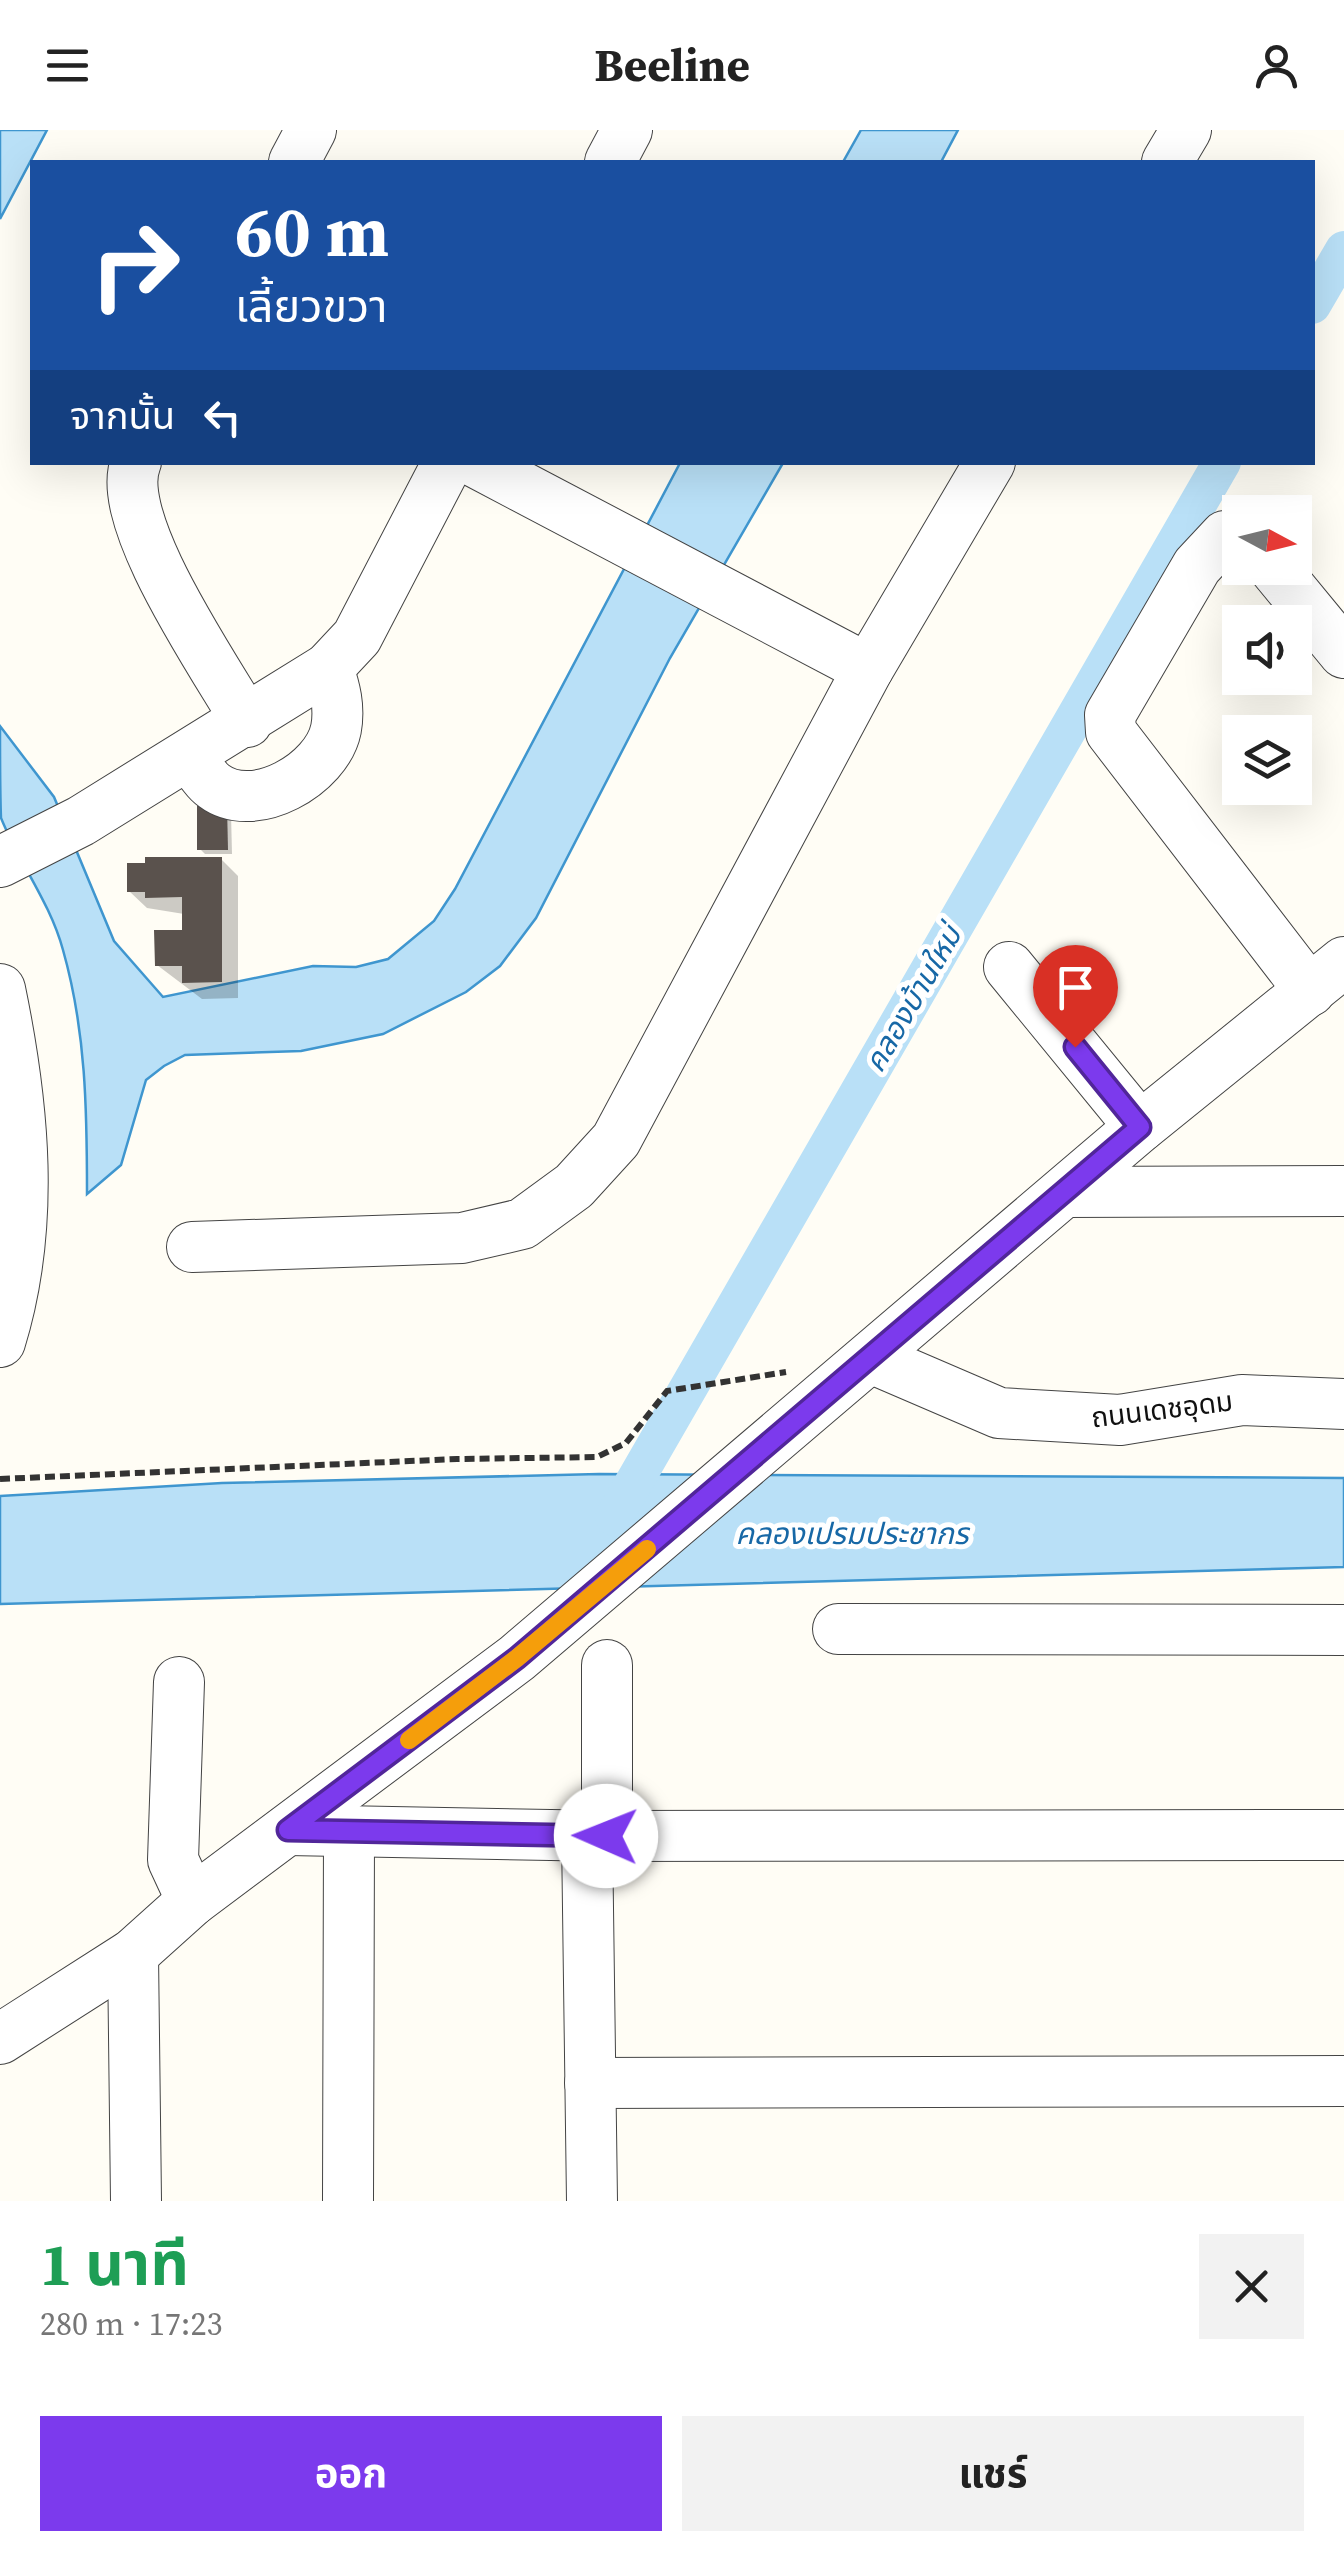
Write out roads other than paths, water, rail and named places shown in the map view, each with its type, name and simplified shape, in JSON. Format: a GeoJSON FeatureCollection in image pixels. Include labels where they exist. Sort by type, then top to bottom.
{"type":"FeatureCollection","features":[{"type":"Feature","properties":{"kind":"street"},"geometry":{"type":"LineString","coordinates":[[295,160],[311,130]]}},
{"type":"Feature","properties":{"kind":"street"},"geometry":{"type":"LineString","coordinates":[[611,160],[628,130]]}},
{"type":"Feature","properties":{"kind":"street"},"geometry":{"type":"LineString","coordinates":[[1168,160],[1186,130]]}},
{"type":"Feature","properties":{"kind":"street"},"geometry":{"type":"LineString","coordinates":[[136,465],[134,509],[148,551],[247,722]]}},
{"type":"Feature","properties":{"kind":"street"},"geometry":{"type":"LineString","coordinates":[[2,861],[81,821],[247,722],[328,668],[357,637],[446,465]]}},
{"type":"Feature","properties":{"kind":"street"},"geometry":{"type":"LineString","coordinates":[[481,465],[868,669]]}},
{"type":"Feature","properties":{"kind":"street"},"geometry":{"type":"LineString","coordinates":[[192,1246],[462,1238],[522,1224],[574,1186],[616,1140],[868,669],[988,465]]}},
{"type":"Feature","properties":{"kind":"street"},"geometry":{"type":"LineString","coordinates":[[0,2039],[133,1954],[192,1902],[517,1658],[751,1463],[1140,1127],[1327,977],[1111,732],[1110,716],[1198,566],[1222,538]]}},
{"type":"Feature","properties":{"kind":"street"},"geometry":{"type":"LineString","coordinates":[[1288,585],[1344,653]]}},
{"type":"Feature","properties":{"kind":"street"},"geometry":{"type":"LineString","coordinates":[[190,756],[212,785],[234,796],[258,798],[317,765],[336,731],[337,696],[328,668]]}},
{"type":"Feature","properties":{"kind":"street"},"geometry":{"type":"LineString","coordinates":[[1010,966],[1140,1127]]}},
{"type":"Feature","properties":{"kind":"street"},"geometry":{"type":"LineString","coordinates":[[0,988],[15,1060],[24,1163],[0,1342]]}},
{"type":"Feature","properties":{"kind":"street"},"geometry":{"type":"LineString","coordinates":[[1065,1192],[1344,1191]]}},
{"type":"Feature","properties":{"kind":"street","name":"ถนนเดชอุดม"},"geometry":{"type":"LineString","coordinates":[[871,1358],[999,1413],[1120,1420],[1242,1400],[1344,1404]]}},
{"type":"Feature","properties":{"kind":"street"},"geometry":{"type":"LineString","coordinates":[[838,1629],[1344,1630]]}},
{"type":"Feature","properties":{"kind":"street"},"geometry":{"type":"LineString","coordinates":[[592,2201],[590,2083],[606,1665]]}},
{"type":"Feature","properties":{"kind":"street"},"geometry":{"type":"LineString","coordinates":[[179,1682],[174,1860],[192,1902]]}},
{"type":"Feature","properties":{"kind":"street"},"geometry":{"type":"LineString","coordinates":[[288,1830],[597,1836],[1344,1835]]}},
{"type":"Feature","properties":{"kind":"street"},"geometry":{"type":"LineString","coordinates":[[348,2201],[350,1832]]}},
{"type":"Feature","properties":{"kind":"street"},"geometry":{"type":"LineString","coordinates":[[133,1954],[136,2201]]}},
{"type":"Feature","properties":{"kind":"street"},"geometry":{"type":"LineString","coordinates":[[590,2083],[1344,2082]]}},
{"type":"Feature","properties":{"kind":"water"},"geometry":{"type":"Polygon","coordinates":[[[0,130],[47,130],[30,160],[0,219],[0,130]]]}},
{"type":"Feature","properties":{"kind":"water"},"geometry":{"type":"Polygon","coordinates":[[[861,130],[958,130],[942,160],[844,160],[861,130]]]}},
{"type":"Feature","properties":{"kind":"water"},"geometry":{"type":"Polygon","coordinates":[[[679,465],[782,465],[670,658],[536,918],[500,966],[466,992],[383,1034],[301,1051],[185,1055],[164,1066],[146,1080],[121,1165],[87,1194],[81,1041],[71,980],[57,932],[1,818],[0,726],[54,797],[114,941],[163,997],[313,966],[356,967],[388,959],[434,921],[455,889],[679,465]]]}},
{"type":"Feature","properties":{"kind":"water","name":"คลองเปรมประชากร"},"geometry":{"type":"Polygon","coordinates":[[[599,1474],[1344,1478],[1344,1567],[0,1604],[0,1496],[222,1483],[599,1474]]]}},
{"type":"Feature","properties":{"kind":"waterway","name":"คลองบ้านใหม่"},"geometry":{"type":"LineString","coordinates":[[1315,300],[1344,250]]}},
{"type":"Feature","properties":{"kind":"waterway","name":"คลองบ้านใหม่"},"geometry":{"type":"LineString","coordinates":[[614,1517],[1220,465]]}}]}
